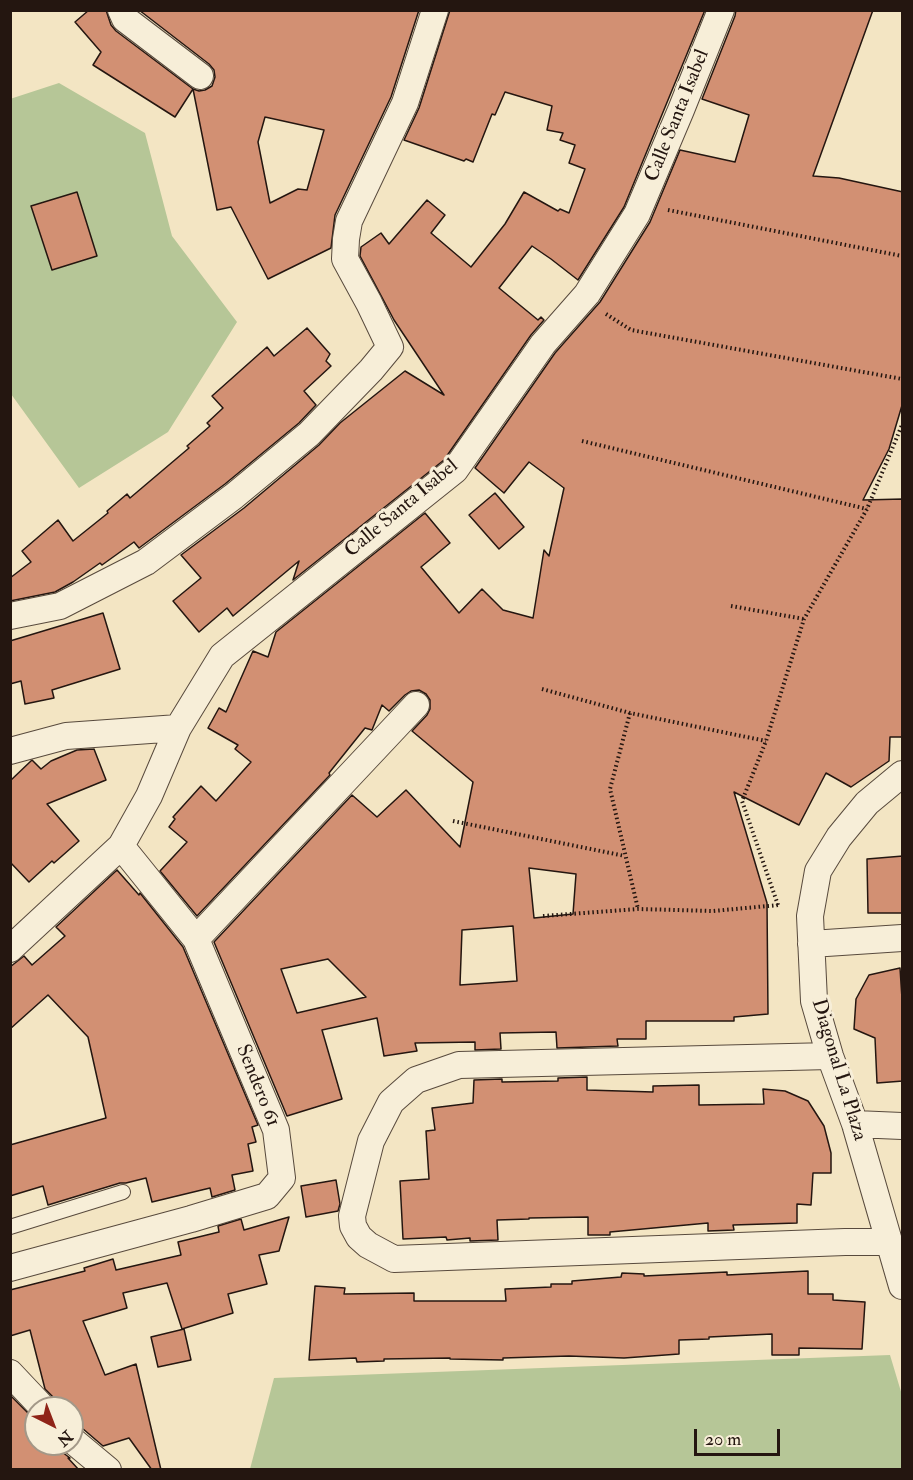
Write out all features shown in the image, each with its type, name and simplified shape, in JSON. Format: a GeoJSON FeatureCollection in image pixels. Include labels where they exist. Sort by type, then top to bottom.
{"type":"FeatureCollection","features":[{"type":"Feature","properties":{"kind":"street"},"geometry":{"type":"LineString","coordinates":[[122,10],[125,19],[200,76]]}},
{"type":"Feature","properties":{"kind":"street"},"geometry":{"type":"LineString","coordinates":[[10,616],[60,606],[146,562],[234,496],[309,434],[390,347],[345,259],[346,239],[349,221],[405,103],[435,10]]}},
{"type":"Feature","properties":{"kind":"street","name":"Calle Santa Isabel"},"geometry":{"type":"LineString","coordinates":[[10,950],[121,846],[149,796],[178,728],[222,656],[455,470],[543,344],[587,294],[637,214],[720,10]]}},
{"type":"Feature","properties":{"kind":"street"},"geometry":{"type":"LineString","coordinates":[[196,939],[416,705]]}},
{"type":"Feature","properties":{"kind":"street"},"geometry":{"type":"LineString","coordinates":[[10,751],[66,736],[178,728]]}},
{"type":"Feature","properties":{"kind":"street","name":"Diagonal La Plaza"},"geometry":{"type":"LineString","coordinates":[[903,774],[867,803],[838,837],[818,871],[810,916],[814,1000],[830,1056],[855,1124],[903,1286]]}},
{"type":"Feature","properties":{"kind":"street","name":"Sendero 61"},"geometry":{"type":"LineString","coordinates":[[10,1268],[267,1196],[282,1178],[276,1130],[196,939],[121,846]]}},
{"type":"Feature","properties":{"kind":"street"},"geometry":{"type":"LineString","coordinates":[[811,944],[903,938]]}},
{"type":"Feature","properties":{"kind":"street"},"geometry":{"type":"LineString","coordinates":[[830,1056],[459,1065],[416,1080],[391,1102],[371,1141],[352,1216],[353,1226],[359,1237],[368,1245],[394,1259],[889,1242]]}},
{"type":"Feature","properties":{"kind":"street"},"geometry":{"type":"LineString","coordinates":[[855,1124],[903,1126]]}},
{"type":"Feature","properties":{"kind":"street"},"geometry":{"type":"LineString","coordinates":[[10,1373],[32,1396]]}},
{"type":"Feature","properties":{"kind":"street"},"geometry":{"type":"LineString","coordinates":[[84,1450],[108,1470]]}},
{"type":"Feature","properties":{"kind":"lane"},"geometry":{"type":"LineString","coordinates":[[10,1227],[123,1192]]}},
{"type":"Feature","properties":{"kind":"path"},"geometry":{"type":"LineString","coordinates":[[637,214],[650,206],[903,256]]}},
{"type":"Feature","properties":{"kind":"path"},"geometry":{"type":"LineString","coordinates":[[597,308],[631,330],[903,380]]}},
{"type":"Feature","properties":{"kind":"path"},"geometry":{"type":"LineString","coordinates":[[778,905],[742,801],[765,741],[804,619],[867,509],[903,425]]}},
{"type":"Feature","properties":{"kind":"path"},"geometry":{"type":"LineString","coordinates":[[582,441],[867,509]]}},
{"type":"Feature","properties":{"kind":"path"},"geometry":{"type":"LineString","coordinates":[[731,606],[804,619]]}},
{"type":"Feature","properties":{"kind":"path"},"geometry":{"type":"LineString","coordinates":[[542,689],[630,713],[765,741]]}},
{"type":"Feature","properties":{"kind":"path"},"geometry":{"type":"LineString","coordinates":[[630,713],[610,789],[638,909]]}},
{"type":"Feature","properties":{"kind":"path"},"geometry":{"type":"LineString","coordinates":[[453,821],[625,856]]}},
{"type":"Feature","properties":{"kind":"path"},"geometry":{"type":"LineString","coordinates":[[543,916],[638,909],[713,911],[778,905],[810,916]]}},
{"type":"Feature","properties":{"kind":"green space"},"geometry":{"type":"Polygon","coordinates":[[[59,83],[145,133],[172,236],[237,322],[168,432],[79,488],[11,394],[10,99],[59,83]]]}},
{"type":"Feature","properties":{"kind":"green space"},"geometry":{"type":"Polygon","coordinates":[[[890,1355],[902,1395],[902,1469],[250,1469],[274,1378],[890,1355]]]}},
{"type":"Feature","properties":{"kind":"building"},"geometry":{"type":"Polygon","coordinates":[[[89,10],[106,10],[111,25],[116,31],[193,89],[175,117],[93,65],[101,52],[75,22],[89,10]]]}},
{"type":"Feature","properties":{"kind":"building"},"geometry":{"type":"Polygon","coordinates":[[[139,10],[419,10],[391,97],[335,215],[331,248],[268,279],[231,207],[217,210],[193,89],[199,91],[212,86],[215,77],[214,70],[139,10]],[[265,117],[258,142],[270,203],[298,189],[307,190],[324,130],[265,117]]]}},
{"type":"Feature","properties":{"kind":"building"},"geometry":{"type":"Polygon","coordinates":[[[450,10],[705,10],[624,207],[578,280],[532,246],[499,288],[538,320],[541,317],[544,320],[531,335],[444,460],[293,580],[299,561],[233,616],[227,608],[199,632],[173,601],[201,578],[181,555],[244,508],[319,445],[340,423],[405,371],[444,395],[394,320],[360,256],[361,247],[381,233],[389,244],[427,200],[445,215],[431,233],[471,267],[505,224],[524,192],[558,211],[560,209],[569,213],[585,169],[569,163],[575,145],[560,140],[563,133],[547,130],[552,106],[505,92],[495,115],[492,114],[473,162],[404,140],[419,108],[450,10]]]}},
{"type":"Feature","properties":{"kind":"building"},"geometry":{"type":"Polygon","coordinates":[[[736,10],[873,10],[813,176],[839,178],[903,192],[903,402],[889,449],[863,500],[903,499],[903,737],[890,737],[889,761],[851,787],[826,773],[799,825],[734,792],[767,903],[768,1014],[734,1017],[734,1021],[646,1021],[646,1039],[617,1039],[618,1046],[557,1048],[556,1032],[500,1033],[501,1049],[475,1050],[475,1042],[415,1043],[417,1051],[384,1056],[377,1018],[322,1030],[342,1099],[287,1116],[214,942],[352,795],[377,817],[406,790],[460,847],[473,782],[412,731],[430,709],[430,700],[426,694],[419,690],[411,691],[389,711],[382,705],[372,730],[365,728],[329,773],[330,775],[197,916],[160,871],[187,842],[169,827],[175,819],[173,817],[201,786],[216,801],[251,762],[235,749],[238,745],[208,728],[219,708],[226,712],[253,651],[268,657],[276,632],[425,513],[450,543],[421,567],[459,613],[482,589],[503,610],[533,618],[544,550],[549,556],[564,488],[529,462],[504,493],[475,468],[555,353],[600,302],[650,222],[680,150],[735,162],[749,115],[702,99],[736,10]],[[529,868],[534,918],[573,914],[576,874],[529,868]],[[513,926],[462,930],[460,985],[517,981],[513,926]],[[328,959],[281,969],[297,1013],[366,997],[328,959]]]}},
{"type":"Feature","properties":{"kind":"building"},"geometry":{"type":"Polygon","coordinates":[[[77,192],[97,256],[52,270],[31,206],[77,192]]]}},
{"type":"Feature","properties":{"kind":"building"},"geometry":{"type":"Polygon","coordinates":[[[307,328],[330,354],[326,361],[331,366],[304,391],[316,405],[299,423],[225,484],[139,548],[134,542],[102,565],[100,563],[55,592],[10,601],[10,578],[31,562],[22,551],[58,520],[73,541],[108,513],[107,511],[127,494],[130,498],[189,448],[187,446],[210,426],[207,423],[223,408],[212,396],[267,347],[274,356],[307,328]]]}},
{"type":"Feature","properties":{"kind":"building"},"geometry":{"type":"Polygon","coordinates":[[[495,493],[524,527],[499,549],[469,515],[495,493]]]}},
{"type":"Feature","properties":{"kind":"building"},"geometry":{"type":"Polygon","coordinates":[[[103,613],[120,669],[52,690],[54,698],[25,704],[21,681],[10,684],[10,641],[103,613]]]}},
{"type":"Feature","properties":{"kind":"building"},"geometry":{"type":"Polygon","coordinates":[[[94,749],[106,780],[47,804],[79,841],[29,882],[10,862],[10,781],[32,760],[41,769],[51,761],[77,750],[94,749]]]}},
{"type":"Feature","properties":{"kind":"building"},"geometry":{"type":"Polygon","coordinates":[[[903,856],[903,913],[868,913],[867,859],[903,856]]]}},
{"type":"Feature","properties":{"kind":"building"},"geometry":{"type":"Polygon","coordinates":[[[117,870],[139,895],[140,893],[183,947],[258,1125],[252,1127],[256,1142],[248,1144],[253,1171],[232,1175],[235,1190],[212,1197],[210,1188],[152,1202],[146,1178],[120,1183],[48,1205],[43,1186],[10,1196],[10,1145],[106,1118],[88,1037],[48,995],[10,1029],[10,967],[24,956],[32,965],[65,936],[56,927],[117,870]]]}},
{"type":"Feature","properties":{"kind":"building"},"geometry":{"type":"Polygon","coordinates":[[[900,968],[903,1081],[877,1083],[875,1038],[854,1029],[856,999],[869,975],[900,968]]]}},
{"type":"Feature","properties":{"kind":"building"},"geometry":{"type":"Polygon","coordinates":[[[587,1077],[587,1090],[653,1092],[653,1086],[699,1085],[699,1105],[764,1104],[763,1089],[785,1091],[808,1101],[824,1126],[831,1153],[831,1173],[813,1173],[811,1205],[797,1204],[797,1223],[733,1225],[734,1230],[708,1231],[708,1223],[610,1232],[610,1235],[588,1235],[588,1217],[529,1218],[497,1220],[498,1240],[470,1241],[470,1238],[447,1240],[446,1237],[403,1239],[400,1181],[429,1179],[426,1131],[435,1130],[432,1108],[473,1103],[474,1080],[558,1081],[558,1078],[587,1077]]]}},
{"type":"Feature","properties":{"kind":"building"},"geometry":{"type":"Polygon","coordinates":[[[336,1180],[340,1204],[338,1211],[306,1217],[301,1186],[336,1180]]]}},
{"type":"Feature","properties":{"kind":"building"},"geometry":{"type":"Polygon","coordinates":[[[289,1217],[279,1251],[259,1255],[267,1284],[228,1294],[233,1313],[182,1329],[167,1283],[123,1293],[127,1308],[83,1321],[105,1375],[136,1364],[161,1470],[152,1470],[129,1438],[103,1446],[84,1430],[84,1396],[52,1396],[45,1389],[30,1330],[10,1336],[10,1290],[85,1271],[84,1268],[113,1259],[116,1270],[181,1255],[178,1242],[219,1232],[218,1226],[241,1219],[244,1230],[289,1217]]]}},
{"type":"Feature","properties":{"kind":"building"},"geometry":{"type":"Polygon","coordinates":[[[808,1271],[808,1294],[833,1294],[833,1300],[865,1302],[862,1349],[799,1348],[799,1355],[772,1355],[772,1334],[679,1340],[679,1354],[624,1358],[569,1356],[503,1358],[503,1360],[450,1358],[384,1359],[384,1361],[357,1362],[356,1358],[309,1360],[315,1286],[345,1288],[344,1294],[414,1293],[414,1301],[506,1301],[505,1289],[551,1287],[551,1284],[572,1284],[572,1281],[621,1277],[622,1273],[644,1274],[644,1276],[808,1271]]]}},
{"type":"Feature","properties":{"kind":"building"},"geometry":{"type":"Polygon","coordinates":[[[184,1329],[191,1360],[158,1367],[151,1337],[184,1329]]]}},
{"type":"Feature","properties":{"kind":"building"},"geometry":{"type":"Polygon","coordinates":[[[10,1395],[24,1409],[24,1456],[67,1456],[79,1470],[10,1470],[10,1395]]]}}]}
